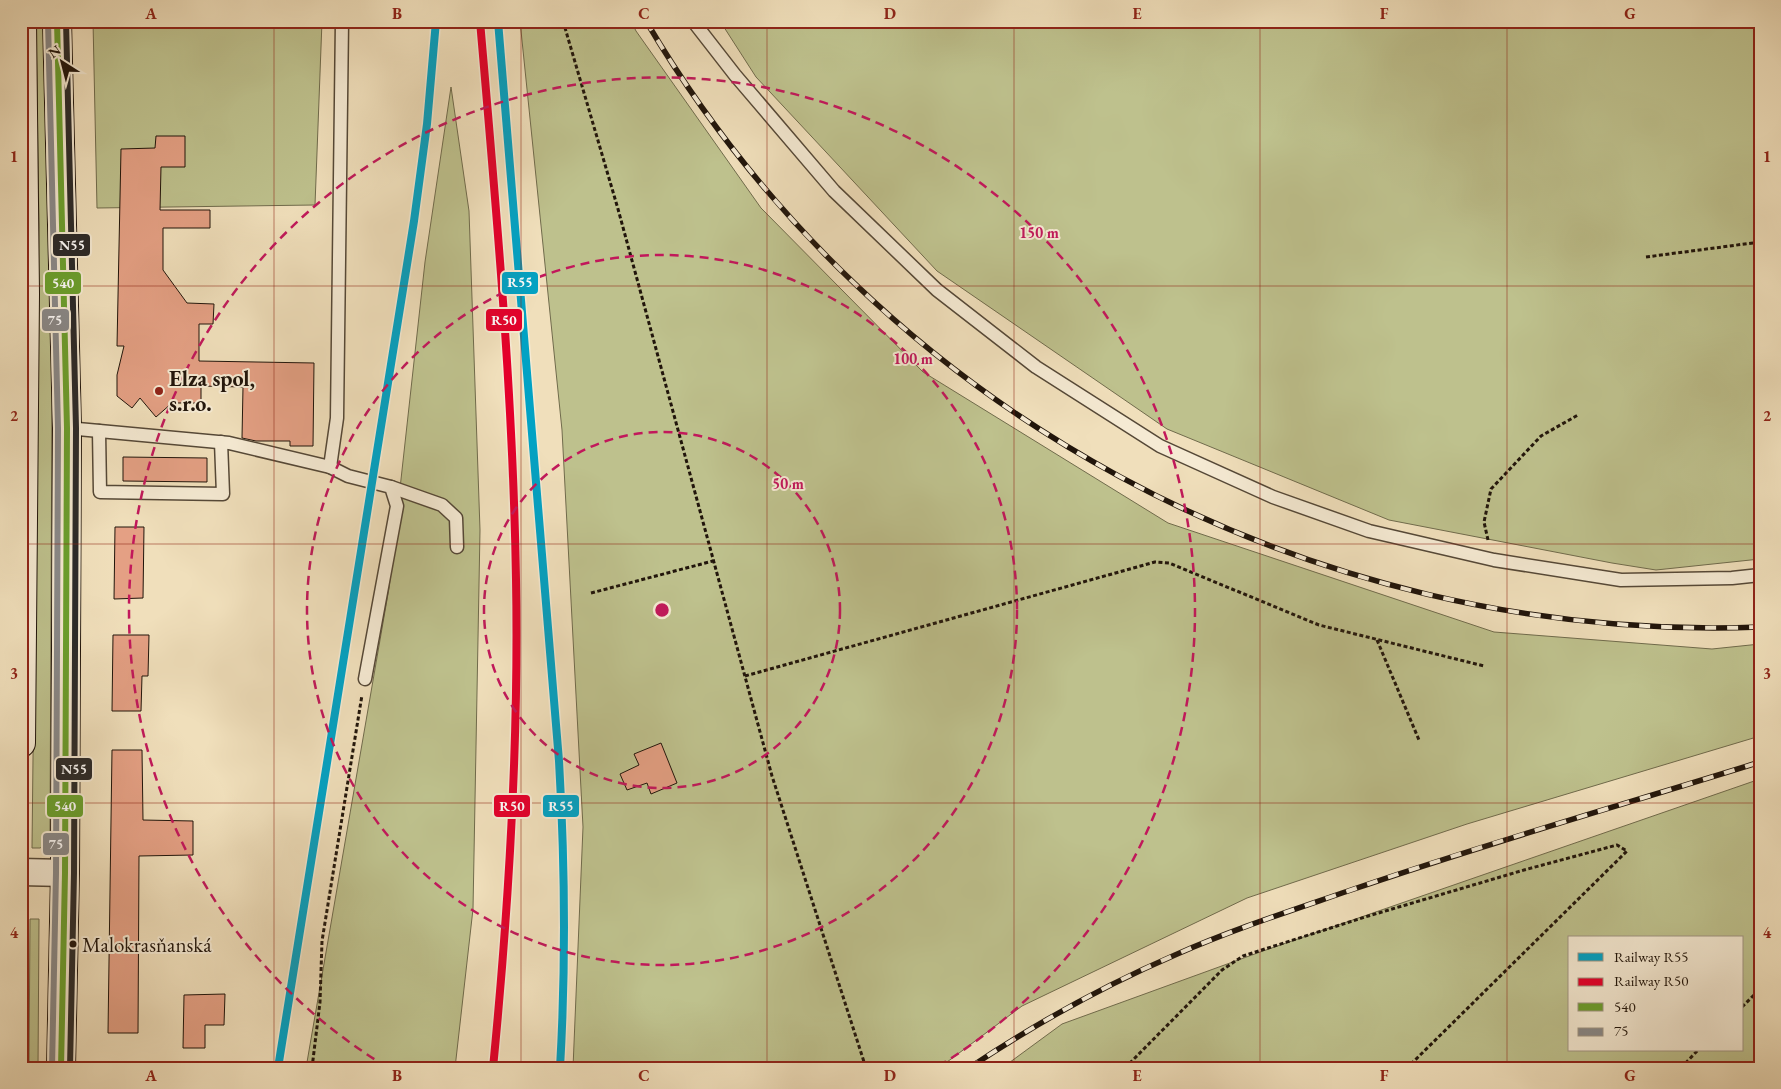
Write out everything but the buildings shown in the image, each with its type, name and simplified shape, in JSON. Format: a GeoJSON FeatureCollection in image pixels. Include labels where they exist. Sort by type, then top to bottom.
{"type":"FeatureCollection","features":[{"type":"Feature","properties":{"kind":"main road"},"geometry":{"type":"LineString","coordinates":[[21,743],[25,294],[22,21]]}},
{"type":"Feature","properties":{"kind":"main road"},"geometry":{"type":"LineString","coordinates":[[57,21],[67,428],[65,873],[61,1068]]}},
{"type":"Feature","properties":{"kind":"street"},"geometry":{"type":"LineString","coordinates":[[21,872],[65,873]]}},
{"type":"Feature","properties":{"kind":"lane"},"geometry":{"type":"LineString","coordinates":[[330,466],[337,418],[342,21]]}},
{"type":"Feature","properties":{"kind":"lane"},"geometry":{"type":"LineString","coordinates":[[694,21],[735,75],[834,191],[937,290],[1036,367],[1160,446],[1273,497],[1369,531],[1494,560],[1621,580],[1732,578],[1760,575]]}},
{"type":"Feature","properties":{"kind":"lane"},"geometry":{"type":"LineString","coordinates":[[67,428],[221,442],[330,466],[348,476],[391,487],[442,505],[456,518],[457,547]]}},
{"type":"Feature","properties":{"kind":"lane"},"geometry":{"type":"LineString","coordinates":[[99,431],[100,492],[223,494],[221,442]]}},
{"type":"Feature","properties":{"kind":"lane"},"geometry":{"type":"LineString","coordinates":[[365,679],[397,506],[391,487]]}},
{"type":"Feature","properties":{"kind":"path"},"geometry":{"type":"LineString","coordinates":[[563,21],[618,209],[772,776],[866,1068]]}},
{"type":"Feature","properties":{"kind":"path"},"geometry":{"type":"LineString","coordinates":[[1646,257],[1760,242]]}},
{"type":"Feature","properties":{"kind":"path"},"geometry":{"type":"LineString","coordinates":[[1494,560],[1484,522],[1491,489],[1541,436],[1578,415]]}},
{"type":"Feature","properties":{"kind":"path"},"geometry":{"type":"LineString","coordinates":[[590,593],[714,561]]}},
{"type":"Feature","properties":{"kind":"path"},"geometry":{"type":"LineString","coordinates":[[745,676],[1156,562],[1169,563],[1319,625],[1484,666]]}},
{"type":"Feature","properties":{"kind":"path"},"geometry":{"type":"LineString","coordinates":[[1378,640],[1419,740]]}},
{"type":"Feature","properties":{"kind":"path"},"geometry":{"type":"LineString","coordinates":[[312,1068],[320,1002],[322,941],[365,679]]}},
{"type":"Feature","properties":{"kind":"path"},"geometry":{"type":"LineString","coordinates":[[1125,1068],[1222,970],[1243,956],[1365,917],[1617,844],[1627,851],[1407,1068]]}},
{"type":"Feature","properties":{"kind":"path"},"geometry":{"type":"LineString","coordinates":[[1744,1004],[1760,989]]}},
{"type":"Feature","properties":{"kind":"path"},"geometry":{"type":"LineString","coordinates":[[1681,1068],[1696,1052]]}},
{"type":"Feature","properties":{"kind":"green space"},"geometry":{"type":"Polygon","coordinates":[[[36,21],[44,21],[52,387],[50,832],[49,843],[40,848],[32,848],[39,225],[36,21]]]}},
{"type":"Feature","properties":{"kind":"green space"},"geometry":{"type":"Polygon","coordinates":[[[93,21],[322,21],[315,205],[97,208],[93,21]]]}},
{"type":"Feature","properties":{"kind":"green space"},"geometry":{"type":"Polygon","coordinates":[[[520,21],[631,21],[636,31],[761,208],[923,372],[1168,523],[1494,632],[1712,649],[1760,644],[1760,736],[1467,824],[1247,898],[1022,1006],[939,1068],[573,1068],[583,827],[562,430],[520,21]]]}},
{"type":"Feature","properties":{"kind":"green space"},"geometry":{"type":"Polygon","coordinates":[[[720,21],[1760,21],[1760,559],[1656,570],[1389,520],[1167,429],[937,271],[756,77],[720,21]]]}},
{"type":"Feature","properties":{"kind":"green space"},"geometry":{"type":"Polygon","coordinates":[[[451,87],[469,211],[480,530],[473,909],[455,1068],[306,1068],[389,588],[425,262],[451,87]]]}},
{"type":"Feature","properties":{"kind":"green space"},"geometry":{"type":"Polygon","coordinates":[[[1760,779],[1760,1068],[1002,1068],[1062,1024],[1263,951],[1760,779]]]}},
{"type":"Feature","properties":{"kind":"green space"},"geometry":{"type":"Polygon","coordinates":[[[30,919],[39,919],[38,1068],[29,1068],[30,919]]]}},
{"type":"Feature","properties":{"kind":"railway"},"geometry":{"type":"LineString","coordinates":[[646,21],[741,160],[854,283],[980,389],[1120,477],[1270,546],[1428,594],[1592,622],[1760,627]]}},
{"type":"Feature","properties":{"kind":"railway"},"geometry":{"type":"LineString","coordinates":[[969,1068],[1044,1021],[1096,993],[1148,967],[1218,937],[1450,857],[1760,762]]}},
{"type":"Feature","properties":{"kind":"rail line","name":"R55"},"geometry":{"type":"LineString","coordinates":[[278,1068],[414,221],[427,124],[436,21]]}},
{"type":"Feature","properties":{"kind":"rail line","name":"R50"},"geometry":{"type":"LineString","coordinates":[[480,21],[508,369],[517,640],[512,824],[493,1068]]}},
{"type":"Feature","properties":{"kind":"rail line","name":"R55"},"geometry":{"type":"LineString","coordinates":[[498,21],[559,761],[564,914],[560,1068]]}},
{"type":"Feature","properties":{"kind":"transit line","name":"75"},"geometry":{"type":"LineString","coordinates":[[48,21],[58,428],[56,873],[52,1068]]}},
{"type":"Feature","properties":{"kind":"transit line","name":"540"},"geometry":{"type":"LineString","coordinates":[[57,21],[67,428],[65,873],[61,1068]]}},
{"type":"Feature","properties":{"kind":"transit line","name":"N55"},"geometry":{"type":"LineString","coordinates":[[66,21],[76,428],[74,873],[70,1068]]}},
{"type":"Feature","properties":{"kind":"place","name":"Elza spol, s.r.o."},"geometry":{"type":"Point","coordinates":[159,391]}},
{"type":"Feature","properties":{"kind":"place","name":"Malokrasňanská"},"geometry":{"type":"Point","coordinates":[73,944]}}]}
